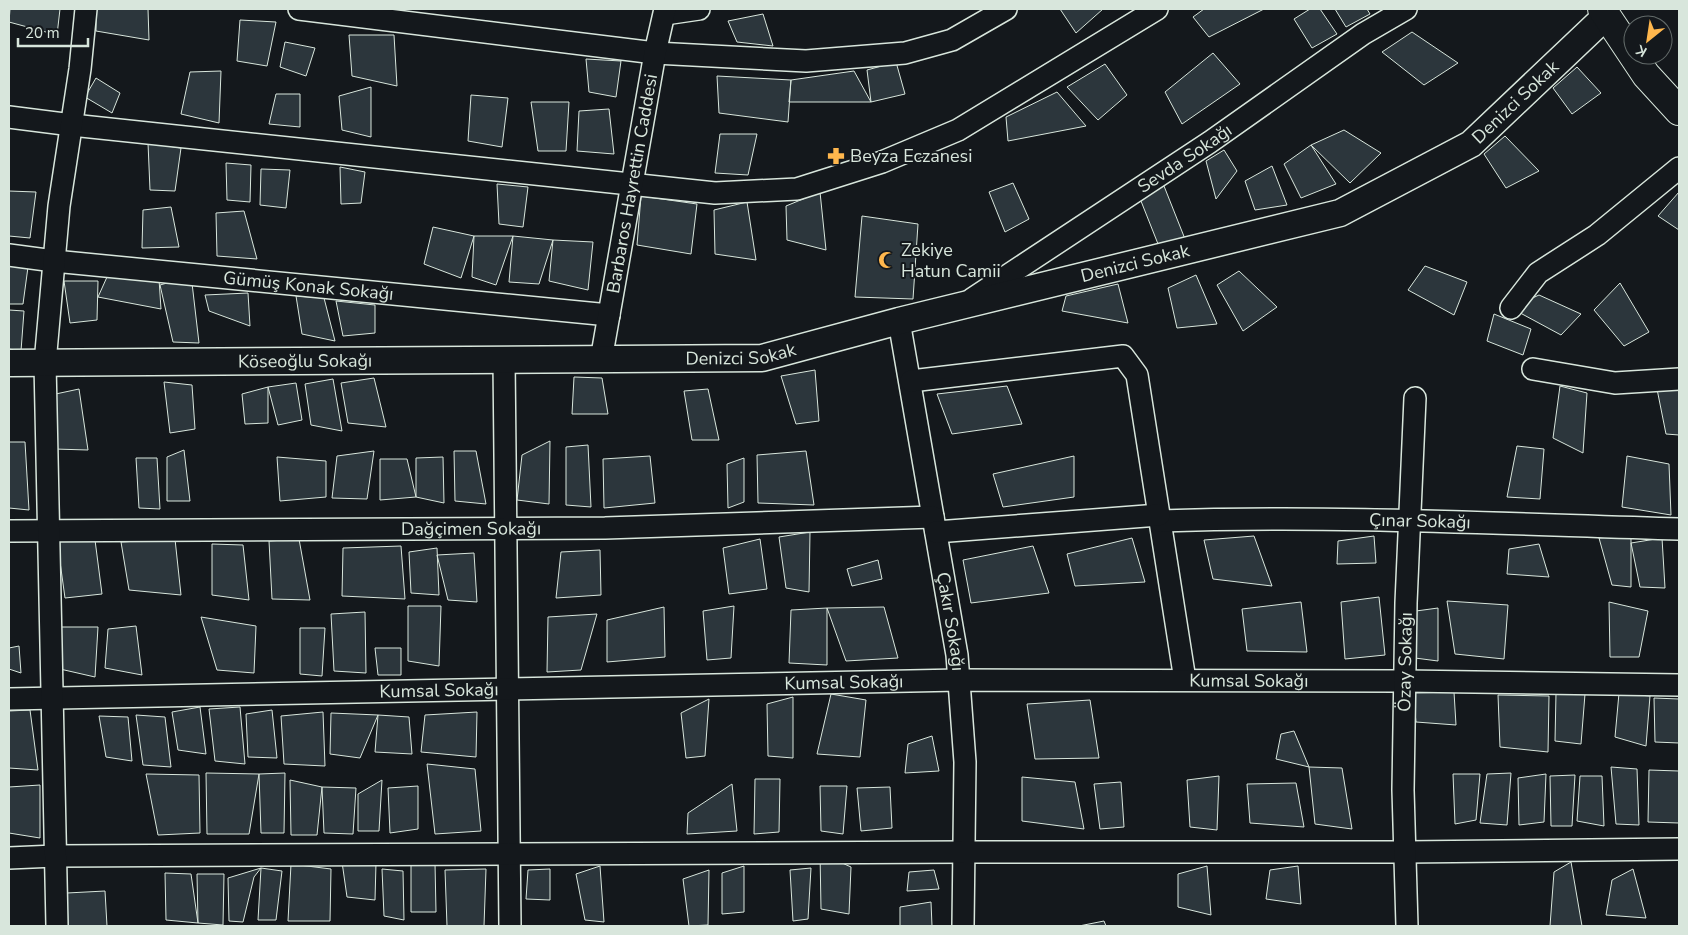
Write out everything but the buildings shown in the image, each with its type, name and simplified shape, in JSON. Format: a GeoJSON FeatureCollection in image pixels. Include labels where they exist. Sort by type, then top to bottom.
{"type":"FeatureCollection","features":[{"type":"Feature","properties":{"kind":"main road"},"geometry":{"type":"LineString","coordinates":[[1604,12],[1646,75],[1679,111]]}},
{"type":"Feature","properties":{"kind":"street"},"geometry":{"type":"LineString","coordinates":[[57,926],[45,363],[60,206],[80,69],[86,9]]}},
{"type":"Feature","properties":{"kind":"street"},"geometry":{"type":"LineString","coordinates":[[299,9],[655,53],[806,61],[905,53],[952,40],[1006,9]]}},
{"type":"Feature","properties":{"kind":"street"},"geometry":{"type":"LineString","coordinates":[[665,11],[699,9]]}},
{"type":"Feature","properties":{"kind":"street"},"geometry":{"type":"LineString","coordinates":[[9,117],[715,193],[797,190],[882,162],[958,130],[1157,9]]}},
{"type":"Feature","properties":{"kind":"street","name":"Sevda Sokağı"},"geometry":{"type":"LineString","coordinates":[[962,306],[1210,142],[1363,34],[1406,9]]}},
{"type":"Feature","properties":{"kind":"street","name":"Barbaros Hayrettin Caddesi"},"geometry":{"type":"LineString","coordinates":[[601,360],[655,53],[665,11]]}},
{"type":"Feature","properties":{"kind":"street","name":"Denizci Sokak"},"geometry":{"type":"LineString","coordinates":[[601,360],[762,358],[899,321],[1340,213],[1471,144],[1604,12]]}},
{"type":"Feature","properties":{"kind":"street"},"geometry":{"type":"LineString","coordinates":[[1511,308],[1538,273],[1597,235],[1679,168]]}},
{"type":"Feature","properties":{"kind":"street","name":"Gümüş Konak Sokağı"},"geometry":{"type":"LineString","coordinates":[[9,255],[609,315]]}},
{"type":"Feature","properties":{"kind":"street","name":"Çakır Sokağı"},"geometry":{"type":"LineString","coordinates":[[899,321],[911,381],[957,655],[965,762],[963,926]]}},
{"type":"Feature","properties":{"kind":"street"},"geometry":{"type":"LineString","coordinates":[[911,381],[1123,356],[1137,375],[1185,680]]}},
{"type":"Feature","properties":{"kind":"street"},"geometry":{"type":"LineString","coordinates":[[504,360],[510,926]]}},
{"type":"Feature","properties":{"kind":"street","name":"Köseoğlu Sokağı"},"geometry":{"type":"LineString","coordinates":[[9,363],[601,360]]}},
{"type":"Feature","properties":{"kind":"street"},"geometry":{"type":"LineString","coordinates":[[1533,369],[1615,383],[1679,379]]}},
{"type":"Feature","properties":{"kind":"street","name":"Özay Sokağı"},"geometry":{"type":"LineString","coordinates":[[1407,926],[1404,790],[1406,603],[1415,398]]}},
{"type":"Feature","properties":{"kind":"street","name":"Çınar Sokağı"},"geometry":{"type":"LineString","coordinates":[[935,525],[1160,518],[1222,518],[1410,521],[1679,529]]}},
{"type":"Feature","properties":{"kind":"street","name":"Dağçimen Sokağı"},"geometry":{"type":"LineString","coordinates":[[9,531],[935,525]]}},
{"type":"Feature","properties":{"kind":"street","name":"Kumsal Sokağı"},"geometry":{"type":"LineString","coordinates":[[9,699],[959,680],[1405,681],[1679,685]]}},
{"type":"Feature","properties":{"kind":"street"},"geometry":{"type":"LineString","coordinates":[[9,858],[55,856],[1405,852],[1679,849]]}},
{"type":"Feature","properties":{"kind":"place","name":"Beyza Eczanesi"},"geometry":{"type":"Point","coordinates":[836,156]}},
{"type":"Feature","properties":{"kind":"place","name":"Zekiye Hatun Camii"},"geometry":{"type":"Point","coordinates":[887,260]}}]}
